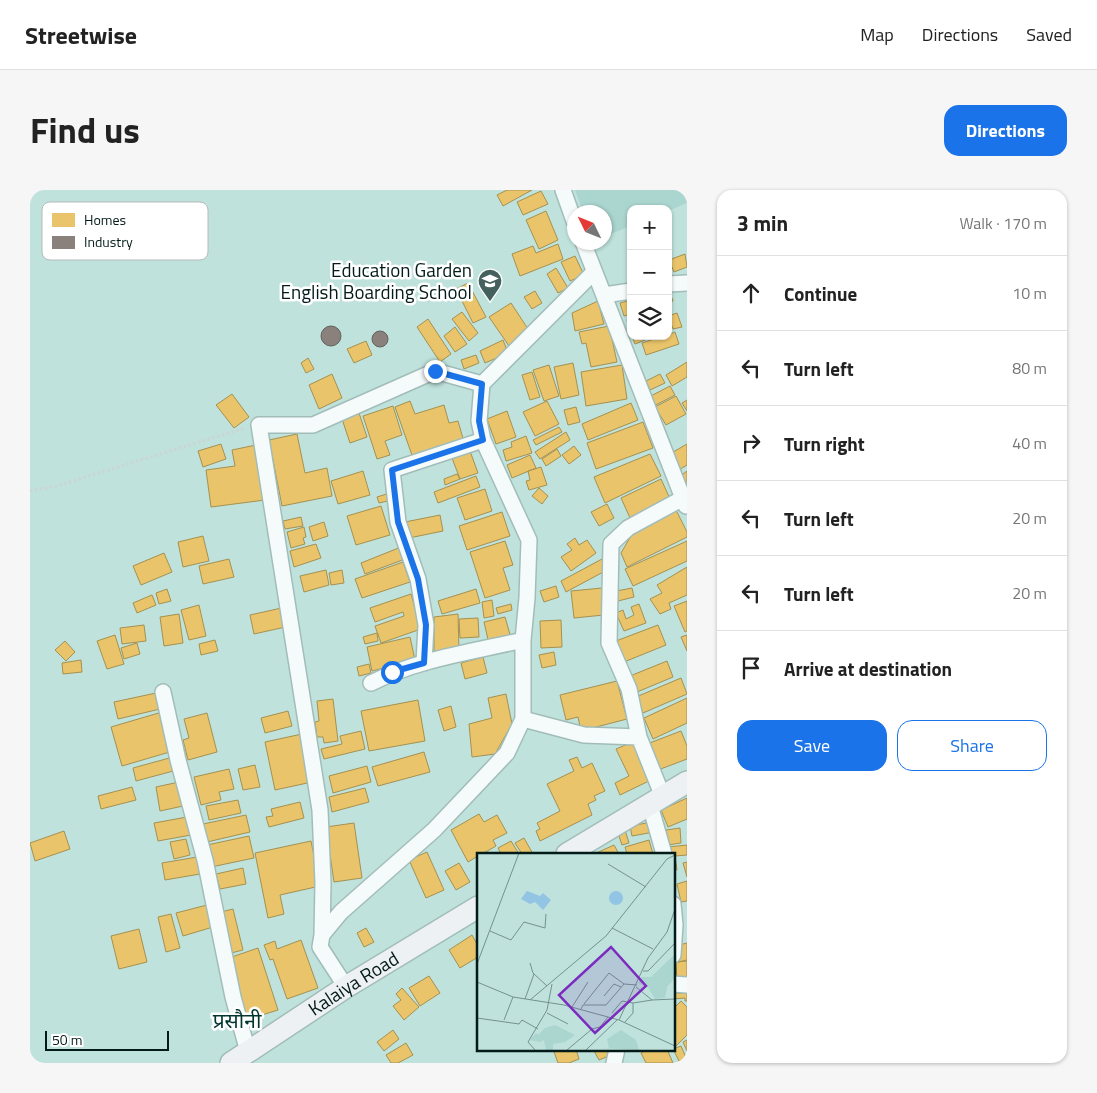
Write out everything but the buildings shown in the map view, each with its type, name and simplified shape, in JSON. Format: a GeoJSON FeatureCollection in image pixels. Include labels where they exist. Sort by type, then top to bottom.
{"type":"FeatureCollection","features":[{"type":"Feature","properties":{"kind":"main road"},"geometry":{"type":"LineString","coordinates":[[569,853],[687,782]]}},
{"type":"Feature","properties":{"kind":"main road","name":"Kalaiya Road"},"geometry":{"type":"LineString","coordinates":[[240,1058],[346,987],[477,908]]}},
{"type":"Feature","properties":{"kind":"street"},"geometry":{"type":"LineString","coordinates":[[563,190],[568,205]]}},
{"type":"Feature","properties":{"kind":"street"},"geometry":{"type":"LineString","coordinates":[[586,250],[686,500],[628,528],[611,544],[609,643],[629,689],[639,737],[656,801],[664,853]]}},
{"type":"Feature","properties":{"kind":"street"},"geometry":{"type":"LineString","coordinates":[[322,935],[341,912],[434,830],[507,753],[523,719],[523,640],[530,540],[483,440],[479,421],[482,384],[594,272]]}},
{"type":"Feature","properties":{"kind":"street"},"geometry":{"type":"LineString","coordinates":[[672,284],[687,283]]}},
{"type":"Feature","properties":{"kind":"street"},"geometry":{"type":"LineString","coordinates":[[604,296],[627,292]]}},
{"type":"Feature","properties":{"kind":"street"},"geometry":{"type":"LineString","coordinates":[[346,987],[320,947],[323,883],[320,810],[259,425],[313,425],[435,371],[482,384]]}},
{"type":"Feature","properties":{"kind":"street"},"geometry":{"type":"LineString","coordinates":[[424,663],[426,625],[418,579],[398,522],[392,470],[483,440]]}},
{"type":"Feature","properties":{"kind":"street"},"geometry":{"type":"LineString","coordinates":[[371,683],[392,672],[523,640]]}},
{"type":"Feature","properties":{"kind":"street"},"geometry":{"type":"LineString","coordinates":[[163,692],[178,760],[205,860],[231,988],[240,1058]]}},
{"type":"Feature","properties":{"kind":"street"},"geometry":{"type":"LineString","coordinates":[[523,719],[584,735],[639,737]]}},
{"type":"Feature","properties":{"kind":"street"},"geometry":{"type":"LineString","coordinates":[[674,914],[674,940]]}},
{"type":"Feature","properties":{"kind":"street"},"geometry":{"type":"LineString","coordinates":[[674,984],[687,985]]}},
{"type":"Feature","properties":{"kind":"street"},"geometry":{"type":"LineString","coordinates":[[614,1063],[617,1050]]}},
{"type":"Feature","properties":{"kind":"path"},"geometry":{"type":"LineString","coordinates":[[30,491],[56,486],[259,425]]}},
{"type":"Feature","properties":{"kind":"shaded area"},"geometry":{"type":"Polygon","coordinates":[[[575,190],[687,190],[687,203],[672,209],[672,205],[627,205],[627,228],[612,233],[612,205],[580,205],[575,190]]]}},
{"type":"Feature","properties":{"kind":"place","name":"Education Garden English Boarding School"},"geometry":{"type":"Point","coordinates":[490,302]}},
{"type":"Feature","properties":{"kind":"district","name":"प्रसौनी"},"geometry":{"type":"Point","coordinates":[237,1021]}},
{"type":"Feature","properties":{"kind":"route"},"geometry":{"type":"LineString","coordinates":[[392,672],[424,663],[426,625],[418,579],[398,522],[392,470],[483,440],[479,421],[482,384],[435,371]]}}]}
